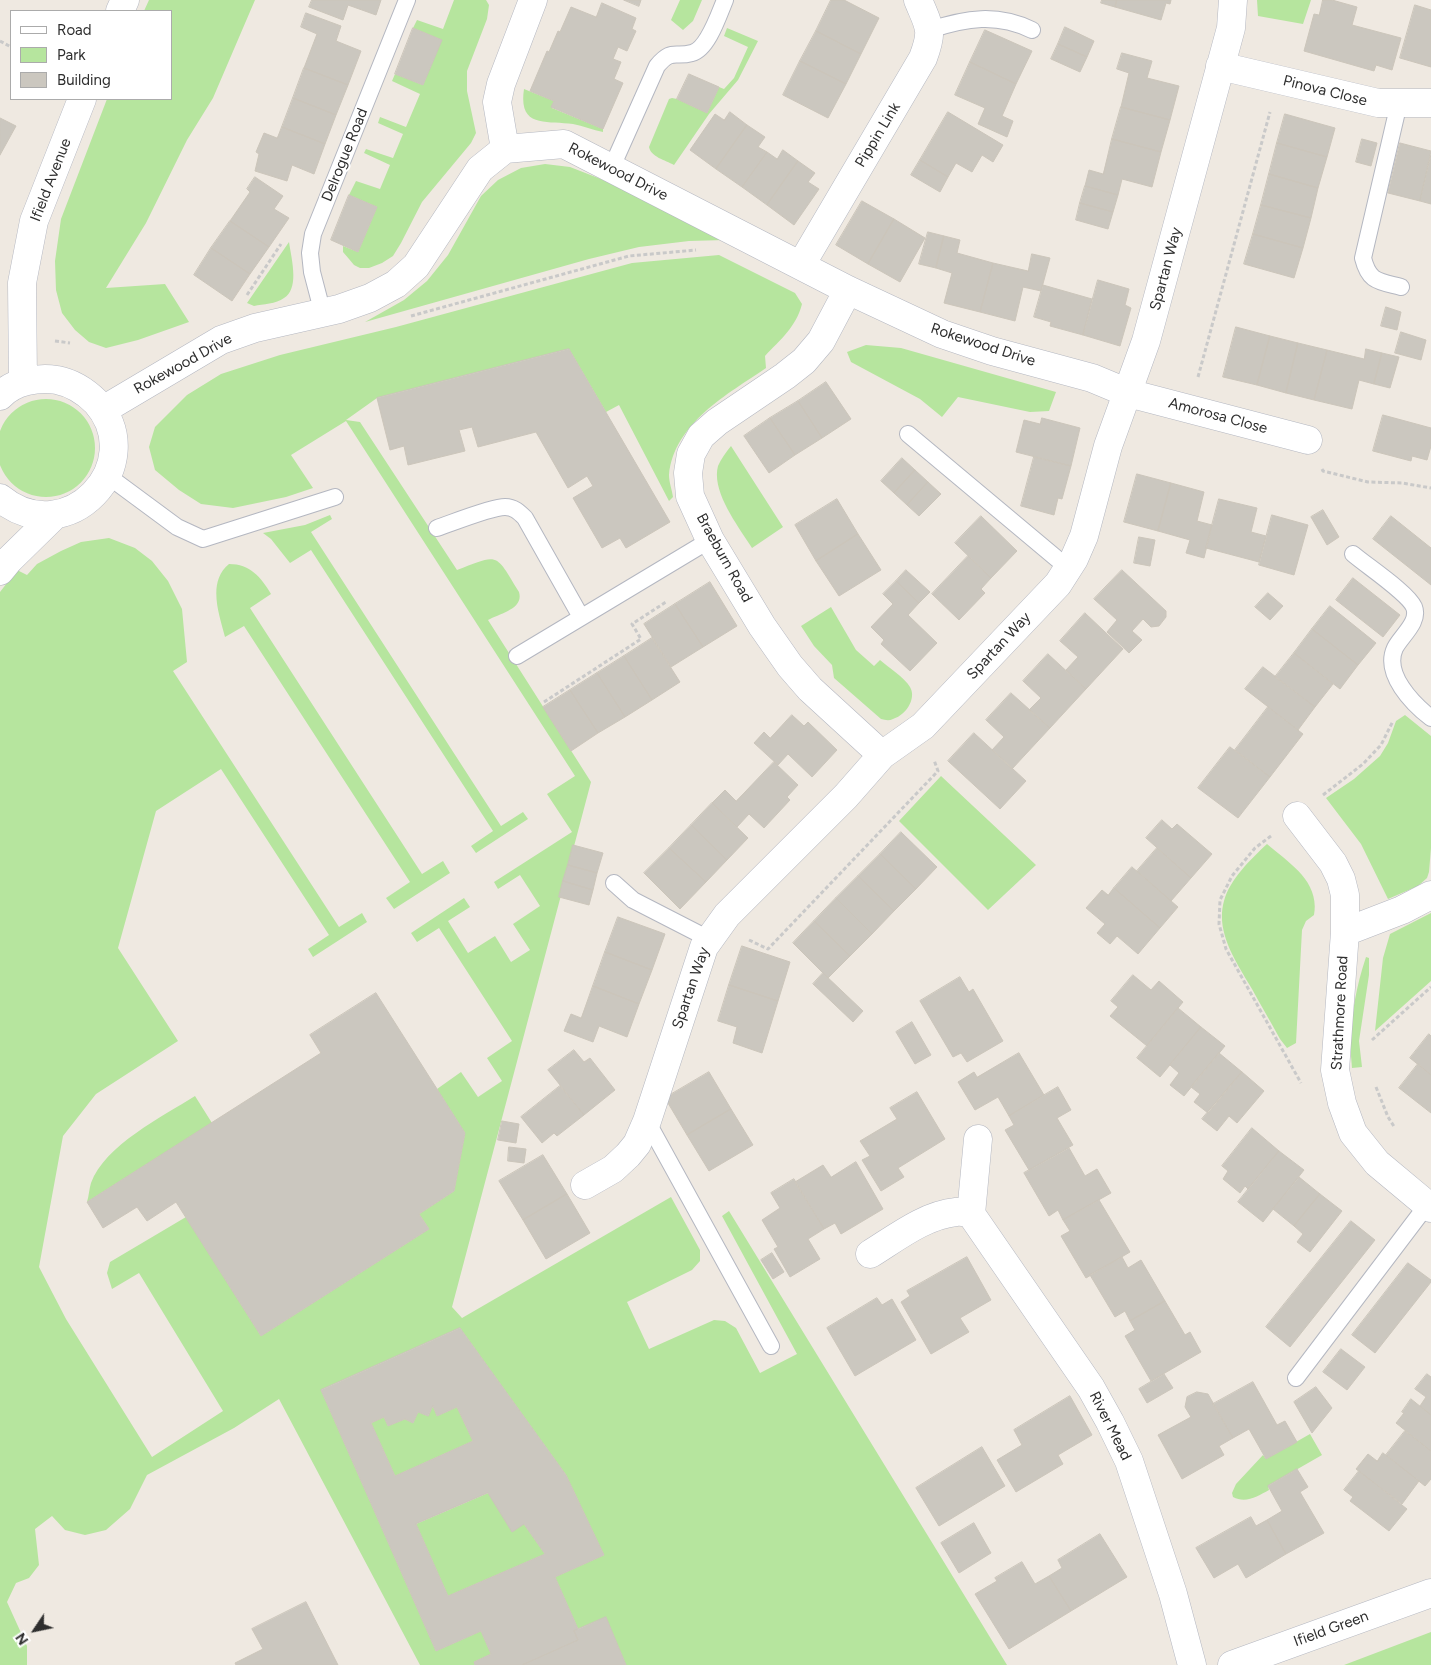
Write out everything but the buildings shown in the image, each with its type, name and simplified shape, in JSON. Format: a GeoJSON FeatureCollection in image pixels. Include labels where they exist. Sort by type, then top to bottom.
{"type":"FeatureCollection","features":[{"type":"Feature","properties":{"kind":"street"},"geometry":{"type":"LineString","coordinates":[[505,149],[498,102],[499,93],[533,0]]}},
{"type":"Feature","properties":{"kind":"street"},"geometry":{"type":"LineString","coordinates":[[918,0],[930,30]]}},
{"type":"Feature","properties":{"kind":"street","name":"Spartan Way"},"geometry":{"type":"LineString","coordinates":[[585,1185],[613,1169],[637,1144],[704,946],[712,934],[727,915],[846,796],[882,755],[923,726],[1058,584],[1074,559],[1084,536],[1108,446],[1146,341],[1231,28],[1233,0]]}},
{"type":"Feature","properties":{"kind":"street","name":"Pippin Link"},"geometry":{"type":"LineString","coordinates":[[801,265],[924,58],[929,42],[930,30]]}},
{"type":"Feature","properties":{"kind":"street","name":"Pinova Close"},"geometry":{"type":"LineString","coordinates":[[1220,66],[1378,104],[1431,104]]}},
{"type":"Feature","properties":{"kind":"street","name":"Ifield Avenue"},"geometry":{"type":"LineString","coordinates":[[23,382],[22,283],[34,221],[82,100]]}},
{"type":"Feature","properties":{"kind":"street","name":"Rokewood Drive"},"geometry":{"type":"LineString","coordinates":[[103,410],[221,340],[254,328],[323,314],[370,298],[396,284],[416,266],[480,169],[505,149],[564,144],[848,290],[942,334],[992,351],[1092,378],[1128,393]]}},
{"type":"Feature","properties":{"kind":"street","name":"Braeburn Road"},"geometry":{"type":"LineString","coordinates":[[848,290],[821,341],[804,361],[786,376],[717,422],[701,436],[691,454],[688,473],[690,496],[710,540],[762,626],[790,666],[810,688],[882,755]]}},
{"type":"Feature","properties":{"kind":"street"},"geometry":{"type":"LineString","coordinates":[[0,396],[3,392],[23,382],[45,378],[66,382],[88,393],[103,410],[112,431],[113,454],[108,476],[95,495],[77,508],[55,515],[33,514],[11,507],[0,498]]}},
{"type":"Feature","properties":{"kind":"street","name":"Amorosa Close"},"geometry":{"type":"LineString","coordinates":[[1128,393],[1308,440]]}},
{"type":"Feature","properties":{"kind":"street"},"geometry":{"type":"LineString","coordinates":[[0,571],[55,515]]}},
{"type":"Feature","properties":{"kind":"street","name":"Strathmore Road"},"geometry":{"type":"LineString","coordinates":[[1297,816],[1333,864],[1341,879],[1345,895],[1345,932],[1335,1070],[1342,1103],[1353,1133],[1377,1163],[1429,1206]]}},
{"type":"Feature","properties":{"kind":"street"},"geometry":{"type":"LineString","coordinates":[[1345,932],[1402,910],[1431,894]]}},
{"type":"Feature","properties":{"kind":"street"},"geometry":{"type":"LineString","coordinates":[[870,1254],[934,1217],[958,1211],[972,1214],[978,1139]]}},
{"type":"Feature","properties":{"kind":"street","name":"River Mead"},"geometry":{"type":"LineString","coordinates":[[972,1214],[1091,1388],[1110,1422],[1129,1461],[1173,1594],[1192,1665]]}},
{"type":"Feature","properties":{"kind":"street","name":"Ifield Green"},"geometry":{"type":"LineString","coordinates":[[1232,1665],[1431,1593]]}},
{"type":"Feature","properties":{"kind":"lane","name":"Delrogue Road"},"geometry":{"type":"LineString","coordinates":[[323,314],[310,253],[313,234],[407,0]]}},
{"type":"Feature","properties":{"kind":"lane"},"geometry":{"type":"LineString","coordinates":[[611,169],[658,66],[665,57],[675,54],[693,53],[702,48],[725,0]]}},
{"type":"Feature","properties":{"kind":"lane"},"geometry":{"type":"LineString","coordinates":[[930,30],[956,21],[976,18],[1017,22],[1032,30]]}},
{"type":"Feature","properties":{"kind":"lane"},"geometry":{"type":"LineString","coordinates":[[1399,103],[1362,258],[1366,270],[1372,278],[1401,287]]}},
{"type":"Feature","properties":{"kind":"lane"},"geometry":{"type":"LineString","coordinates":[[908,434],[1068,568]]}},
{"type":"Feature","properties":{"kind":"lane"},"geometry":{"type":"LineString","coordinates":[[108,476],[177,528],[203,539],[335,497]]}},
{"type":"Feature","properties":{"kind":"lane"},"geometry":{"type":"LineString","coordinates":[[437,528],[504,507],[516,510],[525,518],[581,617]]}},
{"type":"Feature","properties":{"kind":"lane"},"geometry":{"type":"LineString","coordinates":[[517,656],[710,540]]}},
{"type":"Feature","properties":{"kind":"lane"},"geometry":{"type":"LineString","coordinates":[[1353,554],[1405,596],[1415,609],[1415,617],[1412,624],[1394,649],[1392,662],[1404,692],[1417,707],[1431,718]]}},
{"type":"Feature","properties":{"kind":"lane"},"geometry":{"type":"LineString","coordinates":[[614,883],[638,903],[712,934]]}},
{"type":"Feature","properties":{"kind":"lane"},"geometry":{"type":"LineString","coordinates":[[646,1121],[771,1346]]}},
{"type":"Feature","properties":{"kind":"lane"},"geometry":{"type":"LineString","coordinates":[[1296,1378],[1429,1206]]}},
{"type":"Feature","properties":{"kind":"path"},"geometry":{"type":"LineString","coordinates":[[1190,409],[1278,80]]}},
{"type":"Feature","properties":{"kind":"path"},"geometry":{"type":"LineString","coordinates":[[254,328],[242,302],[296,223],[318,220]]}},
{"type":"Feature","properties":{"kind":"path"},"geometry":{"type":"LineString","coordinates":[[408,317],[629,256],[698,250]]}},
{"type":"Feature","properties":{"kind":"path"},"geometry":{"type":"LineString","coordinates":[[1308,440],[1323,471],[1368,482],[1402,483],[1431,488]]}},
{"type":"Feature","properties":{"kind":"path"},"geometry":{"type":"LineString","coordinates":[[544,702],[641,639],[632,624],[671,599]]}},
{"type":"Feature","properties":{"kind":"path"},"geometry":{"type":"LineString","coordinates":[[712,934],[737,936],[768,948],[938,771],[923,726]]}},
{"type":"Feature","properties":{"kind":"path"},"geometry":{"type":"LineString","coordinates":[[1368,1036],[1367,1044],[1431,987]]}},
{"type":"Feature","properties":{"kind":"path"},"geometry":{"type":"LineString","coordinates":[[1375,1083],[1388,1117],[1399,1134]]}},
{"type":"Feature","properties":{"kind":"green space"},"geometry":{"type":"Polygon","coordinates":[[[149,0],[255,0],[213,98],[187,140],[146,223],[106,288],[165,284],[189,322],[138,340],[106,348],[89,342],[75,330],[62,313],[56,290],[55,261],[61,219],[107,100],[172,100],[172,10],[144,10],[149,0]]]}},
{"type":"Feature","properties":{"kind":"green space"},"geometry":{"type":"Polygon","coordinates":[[[454,0],[486,0],[489,5],[487,19],[467,71],[467,91],[476,133],[471,143],[422,202],[393,256],[369,268],[360,268],[354,265],[343,252],[343,246],[358,252],[377,207],[349,195],[356,181],[380,189],[390,165],[364,153],[366,149],[393,158],[403,134],[378,123],[380,117],[406,127],[420,94],[392,81],[395,74],[423,85],[441,40],[413,28],[417,20],[443,29],[454,0]]]}},
{"type":"Feature","properties":{"kind":"green space"},"geometry":{"type":"Polygon","coordinates":[[[680,0],[702,0],[693,21],[683,30],[671,20],[680,0]]]}},
{"type":"Feature","properties":{"kind":"green space"},"geometry":{"type":"Polygon","coordinates":[[[1257,0],[1311,0],[1303,24],[1258,16],[1257,0]]]}},
{"type":"Feature","properties":{"kind":"green space"},"geometry":{"type":"Polygon","coordinates":[[[727,28],[758,41],[738,80],[709,114],[674,165],[655,156],[649,147],[669,99],[677,99],[707,113],[719,87],[724,89],[734,78],[748,47],[724,36],[727,28]]]}},
{"type":"Feature","properties":{"kind":"green space"},"geometry":{"type":"Polygon","coordinates":[[[524,89],[554,101],[552,108],[603,129],[603,132],[573,124],[544,122],[530,117],[525,111],[523,102],[524,89]]]}},
{"type":"Feature","properties":{"kind":"green space"},"geometry":{"type":"Polygon","coordinates":[[[545,164],[570,167],[606,181],[725,240],[689,241],[639,247],[589,259],[365,322],[404,300],[427,281],[448,255],[481,196],[498,180],[521,168],[545,164]]]}},
{"type":"Feature","properties":{"kind":"green space"},"geometry":{"type":"Polygon","coordinates":[[[289,242],[293,264],[293,280],[289,293],[281,300],[273,303],[254,306],[247,303],[289,242]]]}},
{"type":"Feature","properties":{"kind":"green space"},"geometry":{"type":"Polygon","coordinates":[[[719,255],[795,293],[802,304],[792,326],[765,356],[766,368],[705,412],[681,440],[673,457],[669,475],[673,497],[669,501],[619,405],[606,412],[569,349],[377,398],[346,420],[360,422],[457,570],[489,559],[500,563],[505,570],[519,592],[520,598],[518,603],[510,610],[488,620],[591,782],[452,1307],[462,1318],[671,1197],[700,1250],[700,1261],[692,1270],[627,1302],[649,1349],[714,1320],[725,1321],[736,1328],[760,1373],[797,1354],[722,1216],[729,1211],[1007,1665],[626,1665],[606,1618],[578,1629],[555,1577],[604,1555],[566,1475],[460,1328],[321,1390],[436,1651],[481,1631],[491,1654],[474,1662],[475,1665],[420,1665],[279,1399],[234,1428],[147,1475],[130,1509],[106,1530],[85,1535],[65,1530],[52,1516],[35,1529],[39,1565],[29,1578],[16,1583],[7,1602],[27,1646],[27,1665],[0,1665],[0,592],[17,570],[27,575],[37,564],[81,542],[109,538],[135,548],[152,561],[168,581],[182,609],[187,662],[173,671],[339,927],[362,913],[367,922],[313,957],[308,949],[329,935],[221,769],[156,811],[118,948],[178,1041],[96,1094],[63,1136],[39,1267],[66,1319],[152,1457],[223,1411],[139,1273],[112,1289],[107,1273],[110,1262],[186,1217],[261,1336],[429,1229],[419,1214],[454,1191],[465,1133],[437,1089],[461,1072],[478,1097],[502,1081],[487,1058],[512,1041],[439,928],[417,942],[411,933],[464,898],[470,907],[448,921],[468,953],[495,936],[511,962],[530,950],[513,924],[540,906],[520,875],[498,889],[494,882],[572,832],[547,794],[575,776],[346,421],[291,455],[313,488],[286,497],[233,508],[201,504],[179,490],[155,470],[149,447],[155,427],[187,395],[221,374],[280,355],[396,327],[632,263],[719,255]]]}},
{"type":"Feature","properties":{"kind":"green space"},"geometry":{"type":"Polygon","coordinates":[[[866,345],[901,348],[1056,392],[1049,411],[1030,412],[958,397],[942,417],[920,399],[851,362],[847,352],[866,345]]]}},
{"type":"Feature","properties":{"kind":"green space"},"geometry":{"type":"Polygon","coordinates":[[[36,400],[56,400],[73,407],[87,421],[94,438],[94,458],[87,475],[73,489],[56,496],[36,496],[19,489],[5,475],[-1,461],[-1,435],[5,421],[19,407],[36,400]]]}},
{"type":"Feature","properties":{"kind":"green space"},"geometry":{"type":"Polygon","coordinates":[[[731,446],[783,527],[752,548],[722,498],[719,487],[718,466],[731,446]]]}},
{"type":"Feature","properties":{"kind":"green space"},"geometry":{"type":"Polygon","coordinates":[[[330,515],[332,519],[311,532],[501,826],[523,812],[528,819],[476,853],[471,846],[493,831],[311,550],[290,563],[271,539],[263,533],[305,525],[330,515]]]}},
{"type":"Feature","properties":{"kind":"green space"},"geometry":{"type":"Polygon","coordinates":[[[229,564],[249,569],[259,577],[271,594],[250,608],[422,874],[443,861],[450,873],[394,909],[386,898],[410,882],[244,626],[225,637],[216,599],[216,589],[222,571],[229,564]]]}},
{"type":"Feature","properties":{"kind":"green space"},"geometry":{"type":"Polygon","coordinates":[[[831,607],[856,650],[874,666],[880,660],[910,687],[912,692],[911,702],[902,714],[890,720],[881,719],[834,678],[832,665],[814,646],[801,626],[831,607]]]}},
{"type":"Feature","properties":{"kind":"green space"},"geometry":{"type":"Polygon","coordinates":[[[1405,715],[1431,736],[1431,848],[1429,872],[1427,878],[1418,886],[1388,899],[1361,844],[1326,798],[1354,779],[1380,756],[1388,743],[1396,721],[1405,715]]]}},
{"type":"Feature","properties":{"kind":"green space"},"geometry":{"type":"Polygon","coordinates":[[[941,776],[1036,865],[988,910],[899,821],[941,776]]]}},
{"type":"Feature","properties":{"kind":"green space"},"geometry":{"type":"Polygon","coordinates":[[[1267,844],[1301,874],[1308,883],[1315,903],[1314,915],[1306,921],[1302,930],[1296,1043],[1287,1048],[1234,958],[1222,925],[1224,901],[1231,885],[1248,863],[1267,844]]]}},
{"type":"Feature","properties":{"kind":"green space"},"geometry":{"type":"Polygon","coordinates":[[[1431,913],[1431,981],[1375,1031],[1383,958],[1390,934],[1431,913]]]}},
{"type":"Feature","properties":{"kind":"green space"},"geometry":{"type":"Polygon","coordinates":[[[1366,957],[1369,958],[1369,975],[1359,1041],[1362,1067],[1352,1068],[1353,1012],[1358,984],[1366,957]]]}},
{"type":"Feature","properties":{"kind":"green space"},"geometry":{"type":"Polygon","coordinates":[[[195,1096],[212,1123],[87,1202],[91,1183],[98,1169],[121,1144],[195,1096]]]}},
{"type":"Feature","properties":{"kind":"green space"},"geometry":{"type":"Polygon","coordinates":[[[433,1406],[437,1416],[457,1407],[473,1441],[395,1476],[371,1423],[384,1417],[388,1426],[405,1419],[413,1423],[418,1412],[428,1416],[433,1406]]]}},
{"type":"Feature","properties":{"kind":"green space"},"geometry":{"type":"Polygon","coordinates":[[[1310,1434],[1322,1455],[1268,1486],[1269,1490],[1256,1497],[1243,1500],[1233,1497],[1232,1493],[1236,1484],[1263,1455],[1266,1459],[1310,1434]]]}},
{"type":"Feature","properties":{"kind":"green space"},"geometry":{"type":"Polygon","coordinates":[[[488,1493],[524,1524],[545,1554],[448,1596],[416,1524],[488,1493]]]}},
{"type":"Feature","properties":{"kind":"green space"},"geometry":{"type":"Polygon","coordinates":[[[1431,1632],[1431,1665],[1344,1665],[1431,1632]]]}}]}
